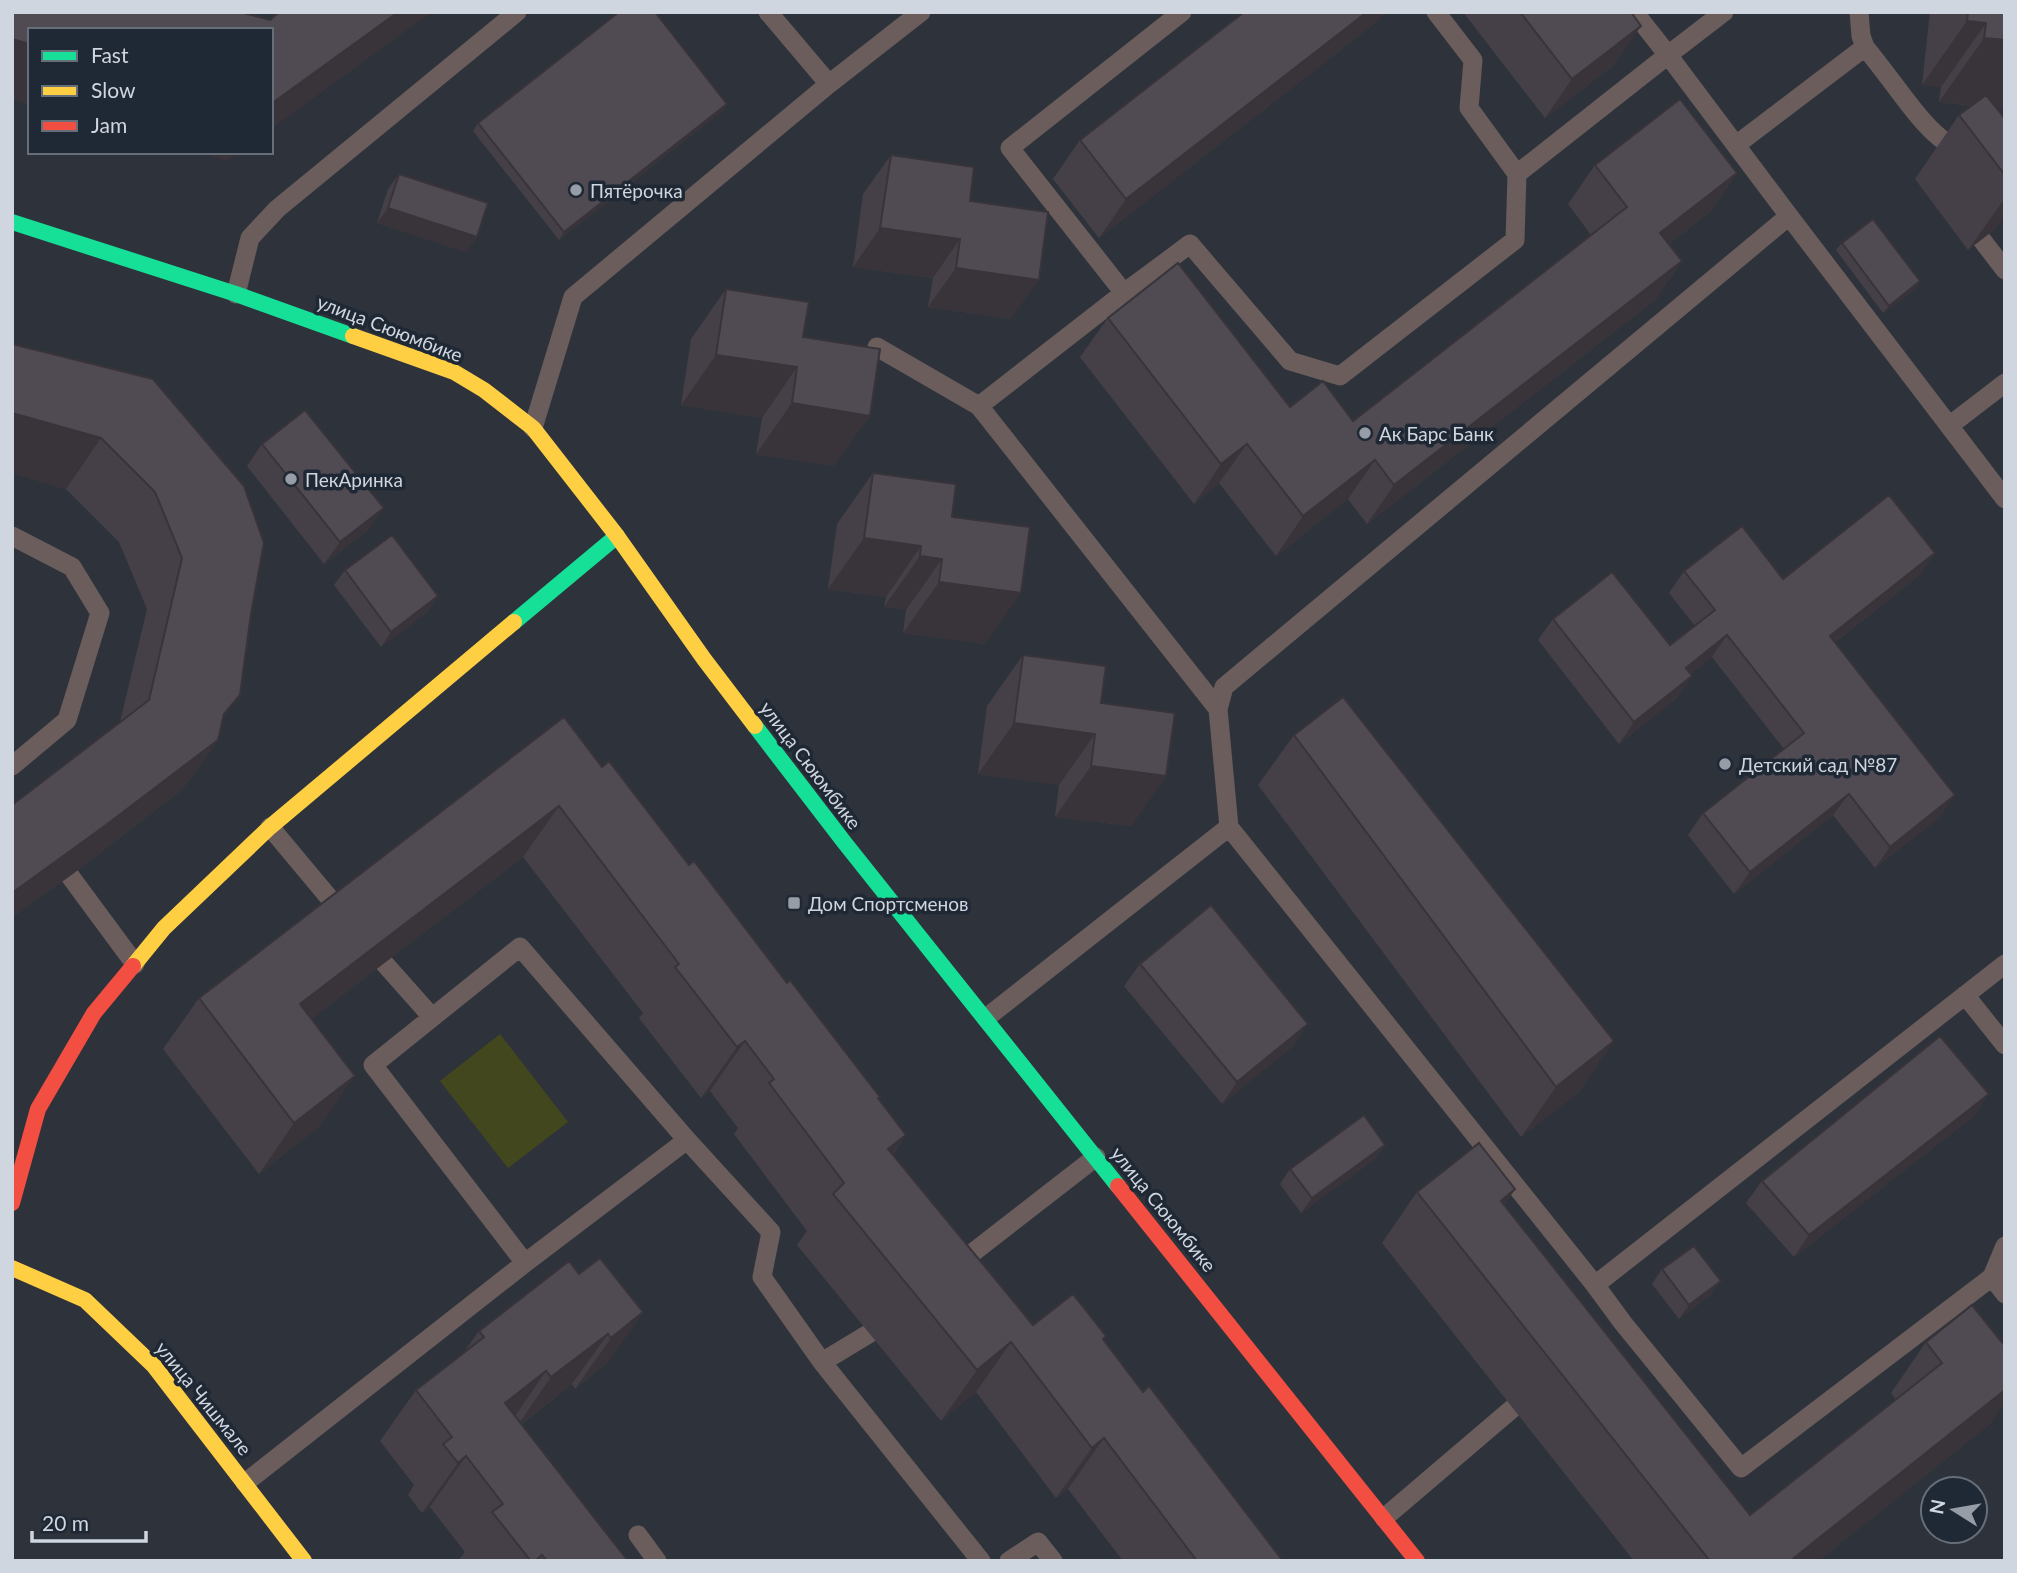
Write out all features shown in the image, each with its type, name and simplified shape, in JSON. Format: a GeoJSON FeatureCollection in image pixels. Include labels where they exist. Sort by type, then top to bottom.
{"type":"FeatureCollection","features":[{"type":"Feature","properties":{"kind":"street","name":"улица Сююмбике"},"geometry":{"type":"LineString","coordinates":[[12,222],[236,294],[454,372],[484,390],[533,428],[617,536],[704,659],[844,842],[1417,1561]]}},
{"type":"Feature","properties":{"kind":"street"},"geometry":{"type":"LineString","coordinates":[[12,1203],[38,1109],[94,1013],[164,929],[270,827],[617,536]]}},
{"type":"Feature","properties":{"kind":"street","name":"улица Чишмале"},"geometry":{"type":"LineString","coordinates":[[12,1268],[85,1300],[154,1366],[304,1561]]}},
{"type":"Feature","properties":{"kind":"lane"},"geometry":{"type":"LineString","coordinates":[[236,294],[250,239],[277,209],[517,12]]}},
{"type":"Feature","properties":{"kind":"lane"},"geometry":{"type":"LineString","coordinates":[[768,12],[829,84]]}},
{"type":"Feature","properties":{"kind":"lane"},"geometry":{"type":"LineString","coordinates":[[533,428],[573,297],[829,84],[921,12]]}},
{"type":"Feature","properties":{"kind":"lane"},"geometry":{"type":"LineString","coordinates":[[1125,293],[1010,148],[1182,12]]}},
{"type":"Feature","properties":{"kind":"lane"},"geometry":{"type":"LineString","coordinates":[[979,406],[1190,244],[1290,361],[1340,376],[1515,240],[1517,174],[1469,107],[1473,60],[1436,12]]}},
{"type":"Feature","properties":{"kind":"lane"},"geometry":{"type":"LineString","coordinates":[[1634,12],[2005,499]]}},
{"type":"Feature","properties":{"kind":"lane"},"geometry":{"type":"LineString","coordinates":[[1517,174],[1724,12]]}},
{"type":"Feature","properties":{"kind":"lane"},"geometry":{"type":"LineString","coordinates":[[1859,12],[1861,36],[1866,47],[1927,128],[1940,139],[1970,154],[2005,161]]}},
{"type":"Feature","properties":{"kind":"lane"},"geometry":{"type":"LineString","coordinates":[[1736,145],[1866,47]]}},
{"type":"Feature","properties":{"kind":"lane"},"geometry":{"type":"LineString","coordinates":[[1790,216],[1224,687],[1218,709],[1229,827],[1595,1285],[1618,1327],[1741,1468],[1992,1277],[2005,1246]]}},
{"type":"Feature","properties":{"kind":"lane"},"geometry":{"type":"LineString","coordinates":[[1982,240],[2005,270]]}},
{"type":"Feature","properties":{"kind":"lane"},"geometry":{"type":"LineString","coordinates":[[877,347],[979,406],[1218,709]]}},
{"type":"Feature","properties":{"kind":"lane"},"geometry":{"type":"LineString","coordinates":[[1949,426],[2005,383]]}},
{"type":"Feature","properties":{"kind":"lane"},"geometry":{"type":"LineString","coordinates":[[12,536],[72,567],[100,613],[66,720],[12,766]]}},
{"type":"Feature","properties":{"kind":"lane"},"geometry":{"type":"LineString","coordinates":[[270,827],[341,912]]}},
{"type":"Feature","properties":{"kind":"lane"},"geometry":{"type":"LineString","coordinates":[[986,1018],[1229,827]]}},
{"type":"Feature","properties":{"kind":"lane"},"geometry":{"type":"LineString","coordinates":[[70,876],[135,964]]}},
{"type":"Feature","properties":{"kind":"lane"},"geometry":{"type":"LineString","coordinates":[[525,1264],[373,1065],[520,947],[687,1140],[771,1232],[762,1278],[822,1363],[981,1561]]}},
{"type":"Feature","properties":{"kind":"lane"},"geometry":{"type":"LineString","coordinates":[[384,963],[432,1017]]}},
{"type":"Feature","properties":{"kind":"lane"},"geometry":{"type":"LineString","coordinates":[[1595,1285],[2005,964]]}},
{"type":"Feature","properties":{"kind":"lane"},"geometry":{"type":"LineString","coordinates":[[1965,995],[2005,1045]]}},
{"type":"Feature","properties":{"kind":"lane"},"geometry":{"type":"LineString","coordinates":[[245,1483],[687,1140]]}},
{"type":"Feature","properties":{"kind":"lane"},"geometry":{"type":"LineString","coordinates":[[936,1282],[1096,1157]]}},
{"type":"Feature","properties":{"kind":"lane"},"geometry":{"type":"LineString","coordinates":[[1992,1277],[2005,1294]]}},
{"type":"Feature","properties":{"kind":"lane"},"geometry":{"type":"LineString","coordinates":[[822,1363],[870,1334]]}},
{"type":"Feature","properties":{"kind":"lane"},"geometry":{"type":"LineString","coordinates":[[1384,1518],[1513,1408]]}},
{"type":"Feature","properties":{"kind":"lane"},"geometry":{"type":"LineString","coordinates":[[638,1535],[657,1561]]}},
{"type":"Feature","properties":{"kind":"lane"},"geometry":{"type":"LineString","coordinates":[[1009,1561],[1038,1542],[1053,1561]]}},
{"type":"Feature","properties":{"kind":"green space"},"geometry":{"type":"Polygon","coordinates":[[[500,1034],[568,1122],[508,1168],[440,1081],[500,1034]]]}},
{"type":"Feature","properties":{"kind":"building"},"geometry":{"type":"Polygon","coordinates":[[[12,12],[240,12],[270,20],[279,12],[398,12],[273,103],[273,28],[28,28],[28,43],[12,39],[12,12]]]}},
{"type":"Feature","properties":{"kind":"building"},"geometry":{"type":"Polygon","coordinates":[[[619,12],[655,12],[727,104],[564,232],[478,123],[619,12]]]}},
{"type":"Feature","properties":{"kind":"building"},"geometry":{"type":"Polygon","coordinates":[[[1244,12],[1367,12],[1126,199],[1080,140],[1244,12]]]}},
{"type":"Feature","properties":{"kind":"building"},"geometry":{"type":"Polygon","coordinates":[[[1520,12],[1631,12],[1641,26],[1572,79],[1520,12]]]}},
{"type":"Feature","properties":{"kind":"building"},"geometry":{"type":"Polygon","coordinates":[[[1968,12],[2005,12],[2005,40],[1984,38],[1986,23],[1967,21],[1968,12]]]}},
{"type":"Feature","properties":{"kind":"building"},"geometry":{"type":"Polygon","coordinates":[[[1986,95],[2005,119],[2005,175],[1959,115],[1986,95]]]}},
{"type":"Feature","properties":{"kind":"building"},"geometry":{"type":"Polygon","coordinates":[[[1680,99],[1737,173],[1660,233],[1682,261],[1394,485],[1375,460],[1303,516],[1247,444],[1221,464],[1108,318],[1178,263],[1290,407],[1323,381],[1353,421],[1627,207],[1595,165],[1680,99]]]}},
{"type":"Feature","properties":{"kind":"building"},"geometry":{"type":"Polygon","coordinates":[[[891,155],[974,167],[970,201],[1048,212],[1039,280],[956,268],[960,239],[880,228],[891,155]]]}},
{"type":"Feature","properties":{"kind":"building"},"geometry":{"type":"Polygon","coordinates":[[[399,174],[488,203],[477,237],[388,208],[399,174]]]}},
{"type":"Feature","properties":{"kind":"building"},"geometry":{"type":"Polygon","coordinates":[[[1873,219],[1920,281],[1889,306],[1842,243],[1873,219]]]}},
{"type":"Feature","properties":{"kind":"building"},"geometry":{"type":"Polygon","coordinates":[[[726,289],[809,302],[803,337],[880,349],[870,416],[792,403],[797,367],[716,355],[726,289]]]}},
{"type":"Feature","properties":{"kind":"building"},"geometry":{"type":"Polygon","coordinates":[[[12,344],[153,379],[244,486],[264,543],[240,695],[224,714],[218,740],[12,893],[12,805],[149,700],[182,558],[155,492],[101,438],[12,413],[12,344]]]}},
{"type":"Feature","properties":{"kind":"building"},"geometry":{"type":"Polygon","coordinates":[[[305,410],[384,508],[340,542],[262,444],[305,410]]]}},
{"type":"Feature","properties":{"kind":"building"},"geometry":{"type":"Polygon","coordinates":[[[873,473],[956,484],[952,517],[1030,527],[1021,593],[939,582],[942,559],[920,556],[921,546],[864,538],[873,473]]]}},
{"type":"Feature","properties":{"kind":"building"},"geometry":{"type":"Polygon","coordinates":[[[1889,495],[1935,553],[1830,636],[1955,795],[1890,847],[1849,794],[1750,872],[1703,813],[1804,733],[1727,635],[1686,668],[1692,676],[1634,722],[1553,619],[1612,572],[1670,645],[1715,610],[1684,571],[1742,526],[1783,579],[1889,495]]]}},
{"type":"Feature","properties":{"kind":"building"},"geometry":{"type":"Polygon","coordinates":[[[392,535],[438,596],[391,632],[345,570],[392,535]]]}},
{"type":"Feature","properties":{"kind":"building"},"geometry":{"type":"Polygon","coordinates":[[[1023,655],[1106,666],[1101,703],[1175,713],[1166,776],[1091,766],[1095,734],[1014,723],[1023,655]]]}},
{"type":"Feature","properties":{"kind":"building"},"geometry":{"type":"Polygon","coordinates":[[[1343,697],[1614,1041],[1556,1087],[1294,735],[1343,697]]]}},
{"type":"Feature","properties":{"kind":"building"},"geometry":{"type":"Polygon","coordinates":[[[564,717],[602,767],[609,761],[689,865],[694,861],[787,983],[790,980],[906,1135],[888,1149],[1033,1325],[1073,1294],[1106,1336],[1103,1339],[1143,1392],[1149,1386],[1283,1561],[1197,1561],[1104,1438],[1092,1448],[1011,1342],[977,1370],[833,1194],[844,1183],[769,1083],[774,1079],[745,1041],[737,1047],[675,967],[679,964],[559,806],[300,1004],[355,1076],[294,1123],[199,998],[564,717]]]}},
{"type":"Feature","properties":{"kind":"building"},"geometry":{"type":"Polygon","coordinates":[[[1211,905],[1308,1024],[1237,1082],[1140,964],[1211,905]]]}},
{"type":"Feature","properties":{"kind":"building"},"geometry":{"type":"Polygon","coordinates":[[[1940,1036],[1989,1094],[1809,1235],[1762,1181],[1940,1036]]]}},
{"type":"Feature","properties":{"kind":"building"},"geometry":{"type":"Polygon","coordinates":[[[1364,1115],[1385,1145],[1312,1198],[1290,1169],[1364,1115]]]}},
{"type":"Feature","properties":{"kind":"building"},"geometry":{"type":"Polygon","coordinates":[[[1479,1143],[1515,1189],[1501,1201],[1750,1515],[1942,1363],[1926,1342],[1972,1305],[2005,1346],[2005,1390],[1790,1561],[1710,1561],[1417,1192],[1479,1143]]]}},
{"type":"Feature","properties":{"kind":"building"},"geometry":{"type":"Polygon","coordinates":[[[1694,1246],[1721,1281],[1689,1305],[1662,1269],[1694,1246]]]}},
{"type":"Feature","properties":{"kind":"building"},"geometry":{"type":"Polygon","coordinates":[[[600,1258],[643,1312],[611,1338],[608,1334],[551,1377],[546,1371],[505,1403],[628,1561],[547,1561],[542,1555],[531,1561],[492,1512],[503,1504],[466,1456],[458,1463],[443,1444],[452,1437],[416,1390],[484,1337],[479,1331],[569,1261],[579,1274],[600,1258]]]}},
{"type":"Feature","properties":{"kind":"traffic: fast"},"geometry":{"type":"LineString","coordinates":[[12,222],[236,294],[353,336]]}},
{"type":"Feature","properties":{"kind":"traffic: fast"},"geometry":{"type":"LineString","coordinates":[[514,622],[617,536]]}},
{"type":"Feature","properties":{"kind":"traffic: fast"},"geometry":{"type":"LineString","coordinates":[[755,726],[1118,1186]]}},
{"type":"Feature","properties":{"kind":"traffic: slow"},"geometry":{"type":"LineString","coordinates":[[353,336],[454,372],[484,390],[533,428],[617,536],[755,726]]}},
{"type":"Feature","properties":{"kind":"traffic: slow"},"geometry":{"type":"LineString","coordinates":[[133,966],[164,928],[270,827],[514,622]]}},
{"type":"Feature","properties":{"kind":"traffic: slow"},"geometry":{"type":"LineString","coordinates":[[12,1268],[85,1300],[154,1366],[304,1561]]}},
{"type":"Feature","properties":{"kind":"traffic: jam"},"geometry":{"type":"LineString","coordinates":[[12,1203],[38,1109],[94,1013],[133,966]]}},
{"type":"Feature","properties":{"kind":"traffic: jam"},"geometry":{"type":"LineString","coordinates":[[1118,1186],[1417,1561]]}},
{"type":"Feature","properties":{"kind":"place","name":"Пятёрочка"},"geometry":{"type":"Point","coordinates":[576,190]}},
{"type":"Feature","properties":{"kind":"place","name":"Ак Барс Банк"},"geometry":{"type":"Point","coordinates":[1365,433]}},
{"type":"Feature","properties":{"kind":"place","name":"ПекАринка"},"geometry":{"type":"Point","coordinates":[291,479]}},
{"type":"Feature","properties":{"kind":"place","name":"Детский сад №87"},"geometry":{"type":"Point","coordinates":[1725,764]}},
{"type":"Feature","properties":{"kind":"place","name":"Дом Спортсменов"},"geometry":{"type":"Point","coordinates":[794,903]}}]}
